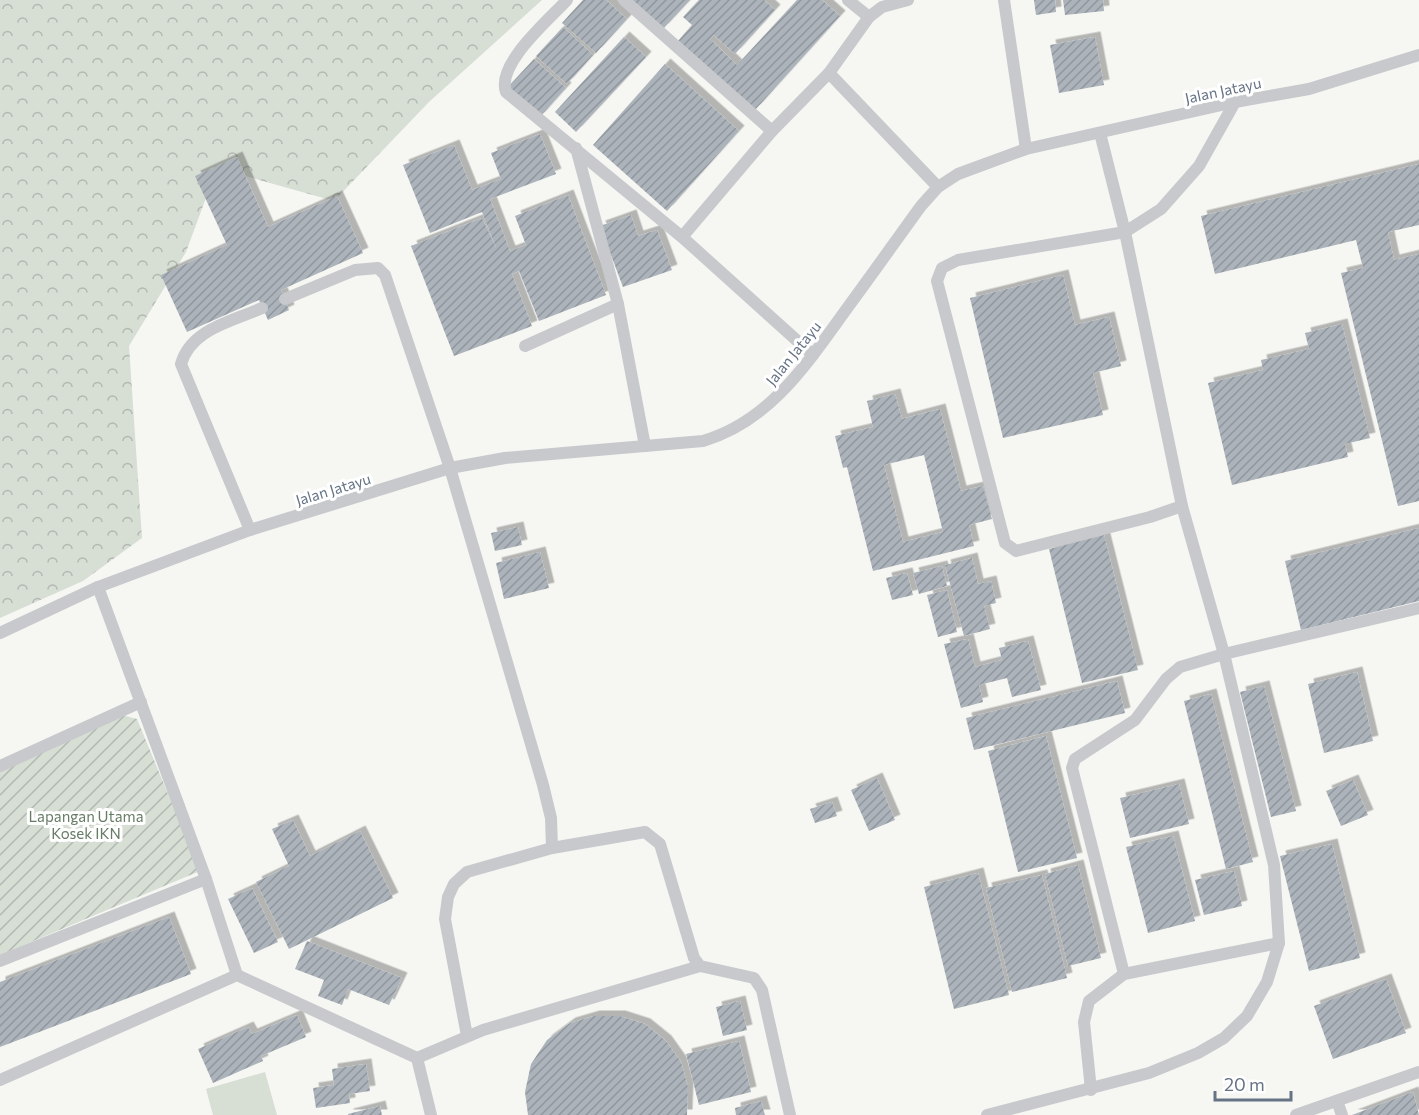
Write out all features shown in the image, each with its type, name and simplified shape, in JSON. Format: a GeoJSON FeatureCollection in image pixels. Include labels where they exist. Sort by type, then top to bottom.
{"type":"FeatureCollection","features":[{"type":"Feature","properties":{"kind":"lane"},"geometry":{"type":"LineString","coordinates":[[567,0],[512,60],[504,84],[506,92],[682,237],[813,355]]}},
{"type":"Feature","properties":{"kind":"lane"},"geometry":{"type":"LineString","coordinates":[[624,0],[772,131]]}},
{"type":"Feature","properties":{"kind":"lane"},"geometry":{"type":"LineString","coordinates":[[848,0],[869,18]]}},
{"type":"Feature","properties":{"kind":"lane"},"geometry":{"type":"LineString","coordinates":[[682,237],[772,131],[829,73],[869,18],[882,7],[908,0]]}},
{"type":"Feature","properties":{"kind":"lane"},"geometry":{"type":"LineString","coordinates":[[1004,0],[1026,149]]}},
{"type":"Feature","properties":{"kind":"lane","name":"Jalan Jatayu"},"geometry":{"type":"LineString","coordinates":[[0,633],[98,587],[250,530],[450,468],[505,458],[703,441],[744,424],[791,383],[938,187],[958,174],[1026,149],[1235,102],[1309,89],[1419,55]]}},
{"type":"Feature","properties":{"kind":"lane"},"geometry":{"type":"LineString","coordinates":[[829,73],[938,187]]}},
{"type":"Feature","properties":{"kind":"lane"},"geometry":{"type":"LineString","coordinates":[[1182,506],[1150,517],[1016,551],[1010,549],[1005,543],[937,281],[942,268],[958,260],[1125,232],[1161,209],[1199,166],[1235,102]]}},
{"type":"Feature","properties":{"kind":"lane"},"geometry":{"type":"LineString","coordinates":[[987,1115],[1091,1090],[1149,1073],[1198,1053],[1224,1038],[1247,1016],[1267,982],[1279,943],[1274,865],[1224,654],[1182,506],[1125,232],[1100,133]]}},
{"type":"Feature","properties":{"kind":"lane"},"geometry":{"type":"LineString","coordinates":[[576,148],[618,304],[645,446]]}},
{"type":"Feature","properties":{"kind":"lane"},"geometry":{"type":"LineString","coordinates":[[285,299],[355,270],[378,268],[385,275],[450,468],[543,785],[551,818],[552,848]]}},
{"type":"Feature","properties":{"kind":"lane"},"geometry":{"type":"LineString","coordinates":[[525,346],[618,304]]}},
{"type":"Feature","properties":{"kind":"lane"},"geometry":{"type":"LineString","coordinates":[[250,530],[182,364],[186,349],[200,335],[262,308]]}},
{"type":"Feature","properties":{"kind":"lane"},"geometry":{"type":"LineString","coordinates":[[98,587],[206,879],[237,975],[417,1059],[467,1036],[700,966],[754,978],[762,990],[790,1115]]}},
{"type":"Feature","properties":{"kind":"lane"},"geometry":{"type":"LineString","coordinates":[[1124,974],[1072,768],[1075,759],[1135,720],[1166,679],[1180,667],[1224,654],[1419,608]]}},
{"type":"Feature","properties":{"kind":"lane"},"geometry":{"type":"LineString","coordinates":[[0,766],[141,702]]}},
{"type":"Feature","properties":{"kind":"lane"},"geometry":{"type":"LineString","coordinates":[[467,1036],[445,919],[454,884],[467,872],[552,848],[645,832],[660,844],[694,958],[700,966]]}},
{"type":"Feature","properties":{"kind":"lane"},"geometry":{"type":"LineString","coordinates":[[0,961],[206,879]]}},
{"type":"Feature","properties":{"kind":"lane"},"geometry":{"type":"LineString","coordinates":[[1091,1090],[1084,1012],[1089,1001],[1124,974],[1279,943]]}},
{"type":"Feature","properties":{"kind":"lane"},"geometry":{"type":"LineString","coordinates":[[0,1080],[237,975]]}},
{"type":"Feature","properties":{"kind":"lane"},"geometry":{"type":"LineString","coordinates":[[417,1059],[431,1115]]}},
{"type":"Feature","properties":{"kind":"lane"},"geometry":{"type":"LineString","coordinates":[[1296,1115],[1419,1072]]}},
{"type":"Feature","properties":{"kind":"lane"},"geometry":{"type":"LineString","coordinates":[[1337,1101],[1342,1115]]}},
{"type":"Feature","properties":{"kind":"green space"},"geometry":{"type":"Polygon","coordinates":[[[0,0],[542,0],[429,102],[334,201],[217,168],[186,252],[129,346],[142,538],[83,581],[0,618],[0,0]]]}},
{"type":"Feature","properties":{"kind":"green space","name":"Lapangan Utama Kosek IKN"},"geometry":{"type":"Polygon","coordinates":[[[122,715],[137,719],[200,871],[0,955],[0,765],[122,715]]]}},
{"type":"Feature","properties":{"kind":"green space"},"geometry":{"type":"Polygon","coordinates":[[[265,1072],[277,1115],[213,1115],[206,1089],[265,1072]]]}},
{"type":"Feature","properties":{"kind":"building"},"geometry":{"type":"Polygon","coordinates":[[[583,0],[606,0],[627,19],[596,53],[562,23],[583,0]]]}},
{"type":"Feature","properties":{"kind":"building"},"geometry":{"type":"Polygon","coordinates":[[[632,0],[690,0],[663,29],[632,0]]]}},
{"type":"Feature","properties":{"kind":"building"},"geometry":{"type":"Polygon","coordinates":[[[699,0],[764,0],[775,10],[735,54],[714,35],[710,39],[737,65],[797,0],[822,0],[840,16],[755,110],[677,42],[692,25],[683,17],[699,0]]]}},
{"type":"Feature","properties":{"kind":"building"},"geometry":{"type":"Polygon","coordinates":[[[1034,0],[1055,0],[1056,12],[1036,15],[1034,0]]]}},
{"type":"Feature","properties":{"kind":"building"},"geometry":{"type":"Polygon","coordinates":[[[1063,0],[1103,0],[1104,11],[1065,15],[1063,0]]]}},
{"type":"Feature","properties":{"kind":"building"},"geometry":{"type":"Polygon","coordinates":[[[563,27],[593,55],[567,84],[536,56],[563,27]]]}},
{"type":"Feature","properties":{"kind":"building"},"geometry":{"type":"Polygon","coordinates":[[[624,37],[646,57],[576,132],[555,112],[624,37]]]}},
{"type":"Feature","properties":{"kind":"building"},"geometry":{"type":"Polygon","coordinates":[[[1095,37],[1104,85],[1059,93],[1050,45],[1095,37]]]}},
{"type":"Feature","properties":{"kind":"building"},"geometry":{"type":"Polygon","coordinates":[[[534,59],[566,88],[539,118],[507,88],[534,59]]]}},
{"type":"Feature","properties":{"kind":"building"},"geometry":{"type":"Polygon","coordinates":[[[665,64],[739,131],[667,211],[593,145],[665,64]]]}},
{"type":"Feature","properties":{"kind":"building"},"geometry":{"type":"Polygon","coordinates":[[[540,134],[556,174],[490,199],[510,251],[526,245],[515,216],[568,195],[606,295],[539,321],[519,271],[512,274],[532,326],[454,356],[411,246],[482,218],[497,250],[482,212],[430,233],[403,165],[454,145],[472,190],[501,179],[491,153],[540,134]]]}},
{"type":"Feature","properties":{"kind":"building"},"geometry":{"type":"Polygon","coordinates":[[[237,157],[268,227],[337,196],[363,253],[281,290],[289,310],[268,320],[259,300],[187,332],[161,275],[227,245],[195,176],[237,157]]]}},
{"type":"Feature","properties":{"kind":"building"},"geometry":{"type":"Polygon","coordinates":[[[1419,164],[1419,225],[1388,232],[1394,260],[1419,254],[1419,501],[1398,506],[1341,273],[1363,268],[1356,240],[1215,274],[1201,216],[1419,164]]]}},
{"type":"Feature","properties":{"kind":"building"},"geometry":{"type":"Polygon","coordinates":[[[631,215],[638,236],[657,230],[672,270],[623,287],[600,226],[631,215]]]}},
{"type":"Feature","properties":{"kind":"building"},"geometry":{"type":"Polygon","coordinates":[[[1063,275],[1075,325],[1109,317],[1121,366],[1093,373],[1103,415],[1003,438],[970,298],[1063,275]]]}},
{"type":"Feature","properties":{"kind":"building"},"geometry":{"type":"Polygon","coordinates":[[[1342,324],[1370,438],[1345,444],[1348,457],[1232,485],[1208,383],[1263,370],[1261,360],[1309,349],[1305,333],[1342,324]]]}},
{"type":"Feature","properties":{"kind":"building"},"geometry":{"type":"Polygon","coordinates":[[[895,394],[902,419],[940,409],[961,491],[983,486],[992,519],[969,525],[974,546],[873,571],[847,467],[843,468],[835,436],[873,427],[867,401],[895,394]],[[924,455],[884,465],[903,542],[943,532],[924,455]]]}},
{"type":"Feature","properties":{"kind":"building"},"geometry":{"type":"Polygon","coordinates":[[[518,527],[522,545],[495,551],[491,533],[518,527]]]}},
{"type":"Feature","properties":{"kind":"building"},"geometry":{"type":"Polygon","coordinates":[[[1419,528],[1419,601],[1301,630],[1285,561],[1419,528]]]}},
{"type":"Feature","properties":{"kind":"building"},"geometry":{"type":"Polygon","coordinates":[[[1104,535],[1138,670],[1082,683],[1049,549],[1104,535]]]}},
{"type":"Feature","properties":{"kind":"building"},"geometry":{"type":"Polygon","coordinates":[[[540,552],[549,588],[504,599],[496,563],[540,552]]]}},
{"type":"Feature","properties":{"kind":"building"},"geometry":{"type":"Polygon","coordinates":[[[972,558],[978,584],[991,581],[996,603],[984,606],[990,629],[964,636],[945,565],[972,558]]]}},
{"type":"Feature","properties":{"kind":"building"},"geometry":{"type":"Polygon","coordinates":[[[942,566],[947,586],[919,594],[913,573],[942,566]]]}},
{"type":"Feature","properties":{"kind":"building"},"geometry":{"type":"Polygon","coordinates":[[[907,573],[913,595],[892,600],[886,578],[907,573]]]}},
{"type":"Feature","properties":{"kind":"building"},"geometry":{"type":"Polygon","coordinates":[[[947,590],[957,632],[938,637],[927,595],[947,590]]]}},
{"type":"Feature","properties":{"kind":"building"},"geometry":{"type":"Polygon","coordinates":[[[968,639],[975,667],[1002,660],[999,648],[1028,641],[1041,690],[1012,697],[1007,678],[979,685],[983,702],[961,708],[944,644],[968,639]]]}},
{"type":"Feature","properties":{"kind":"building"},"geometry":{"type":"Polygon","coordinates":[[[1357,672],[1373,741],[1324,753],[1308,684],[1357,672]]]}},
{"type":"Feature","properties":{"kind":"building"},"geometry":{"type":"Polygon","coordinates":[[[1117,681],[1125,713],[974,750],[966,718],[1117,681]]]}},
{"type":"Feature","properties":{"kind":"building"},"geometry":{"type":"Polygon","coordinates":[[[1264,686],[1296,811],[1271,817],[1240,692],[1264,686]]]}},
{"type":"Feature","properties":{"kind":"building"},"geometry":{"type":"Polygon","coordinates":[[[1211,694],[1253,862],[1226,869],[1184,701],[1211,694]]]}},
{"type":"Feature","properties":{"kind":"building"},"geometry":{"type":"Polygon","coordinates":[[[1046,736],[1077,858],[1018,872],[988,751],[1046,736]]]}},
{"type":"Feature","properties":{"kind":"building"},"geometry":{"type":"Polygon","coordinates":[[[877,778],[895,820],[869,831],[851,790],[877,778]]]}},
{"type":"Feature","properties":{"kind":"building"},"geometry":{"type":"Polygon","coordinates":[[[1353,780],[1368,815],[1341,826],[1326,791],[1353,780]]]}},
{"type":"Feature","properties":{"kind":"building"},"geometry":{"type":"Polygon","coordinates":[[[1179,784],[1189,824],[1130,838],[1120,798],[1179,784]]]}},
{"type":"Feature","properties":{"kind":"building"},"geometry":{"type":"Polygon","coordinates":[[[832,802],[837,816],[815,823],[810,809],[832,802]]]}},
{"type":"Feature","properties":{"kind":"building"},"geometry":{"type":"Polygon","coordinates":[[[293,820],[310,856],[360,831],[393,898],[289,949],[256,882],[289,866],[272,829],[293,820]]]}},
{"type":"Feature","properties":{"kind":"building"},"geometry":{"type":"Polygon","coordinates":[[[1173,836],[1195,921],[1148,933],[1126,847],[1173,836]]]}},
{"type":"Feature","properties":{"kind":"building"},"geometry":{"type":"Polygon","coordinates":[[[1332,844],[1360,958],[1309,971],[1280,856],[1332,844]]]}},
{"type":"Feature","properties":{"kind":"building"},"geometry":{"type":"Polygon","coordinates":[[[1078,865],[1101,958],[1068,966],[1045,874],[1078,865]]]}},
{"type":"Feature","properties":{"kind":"building"},"geometry":{"type":"Polygon","coordinates":[[[1234,871],[1242,906],[1204,915],[1195,880],[1234,871]]]}},
{"type":"Feature","properties":{"kind":"building"},"geometry":{"type":"Polygon","coordinates":[[[978,873],[1009,995],[954,1009],[924,887],[978,873]]]}},
{"type":"Feature","properties":{"kind":"building"},"geometry":{"type":"Polygon","coordinates":[[[1042,875],[1067,978],[1012,992],[986,888],[1042,875]]]}},
{"type":"Feature","properties":{"kind":"building"},"geometry":{"type":"Polygon","coordinates":[[[252,888],[278,942],[254,953],[228,899],[252,888]]]}},
{"type":"Feature","properties":{"kind":"building"},"geometry":{"type":"Polygon","coordinates":[[[169,917],[191,974],[0,1047],[0,982],[169,917]]]}},
{"type":"Feature","properties":{"kind":"building"},"geometry":{"type":"Polygon","coordinates":[[[307,941],[402,978],[389,1005],[348,989],[342,1005],[318,996],[324,980],[295,969],[307,941]]]}},
{"type":"Feature","properties":{"kind":"building"},"geometry":{"type":"Polygon","coordinates":[[[1386,979],[1406,1033],[1333,1059],[1314,1006],[1386,979]]]}},
{"type":"Feature","properties":{"kind":"building"},"geometry":{"type":"Polygon","coordinates":[[[740,1001],[747,1030],[723,1036],[716,1007],[740,1001]]]}},
{"type":"Feature","properties":{"kind":"building"},"geometry":{"type":"Polygon","coordinates":[[[297,1015],[306,1037],[261,1056],[263,1061],[213,1083],[198,1049],[248,1027],[252,1034],[297,1015]]]}},
{"type":"Feature","properties":{"kind":"building"},"geometry":{"type":"Polygon","coordinates":[[[594,1016],[620,1016],[645,1024],[666,1041],[681,1062],[688,1087],[687,1115],[528,1115],[525,1092],[531,1064],[547,1040],[570,1023],[594,1016]]]}},
{"type":"Feature","properties":{"kind":"building"},"geometry":{"type":"Polygon","coordinates":[[[739,1041],[751,1092],[699,1105],[686,1054],[739,1041]]]}},
{"type":"Feature","properties":{"kind":"building"},"geometry":{"type":"Polygon","coordinates":[[[366,1064],[370,1091],[349,1094],[350,1103],[316,1108],[313,1088],[334,1085],[332,1069],[366,1064]]]}},
{"type":"Feature","properties":{"kind":"building"},"geometry":{"type":"Polygon","coordinates":[[[1413,1092],[1419,1115],[1352,1115],[1413,1092]]]}},
{"type":"Feature","properties":{"kind":"building"},"geometry":{"type":"Polygon","coordinates":[[[761,1101],[765,1115],[736,1115],[735,1108],[761,1101]]]}},
{"type":"Feature","properties":{"kind":"building"},"geometry":{"type":"Polygon","coordinates":[[[380,1106],[382,1115],[348,1115],[348,1114],[380,1106]]]}}]}
